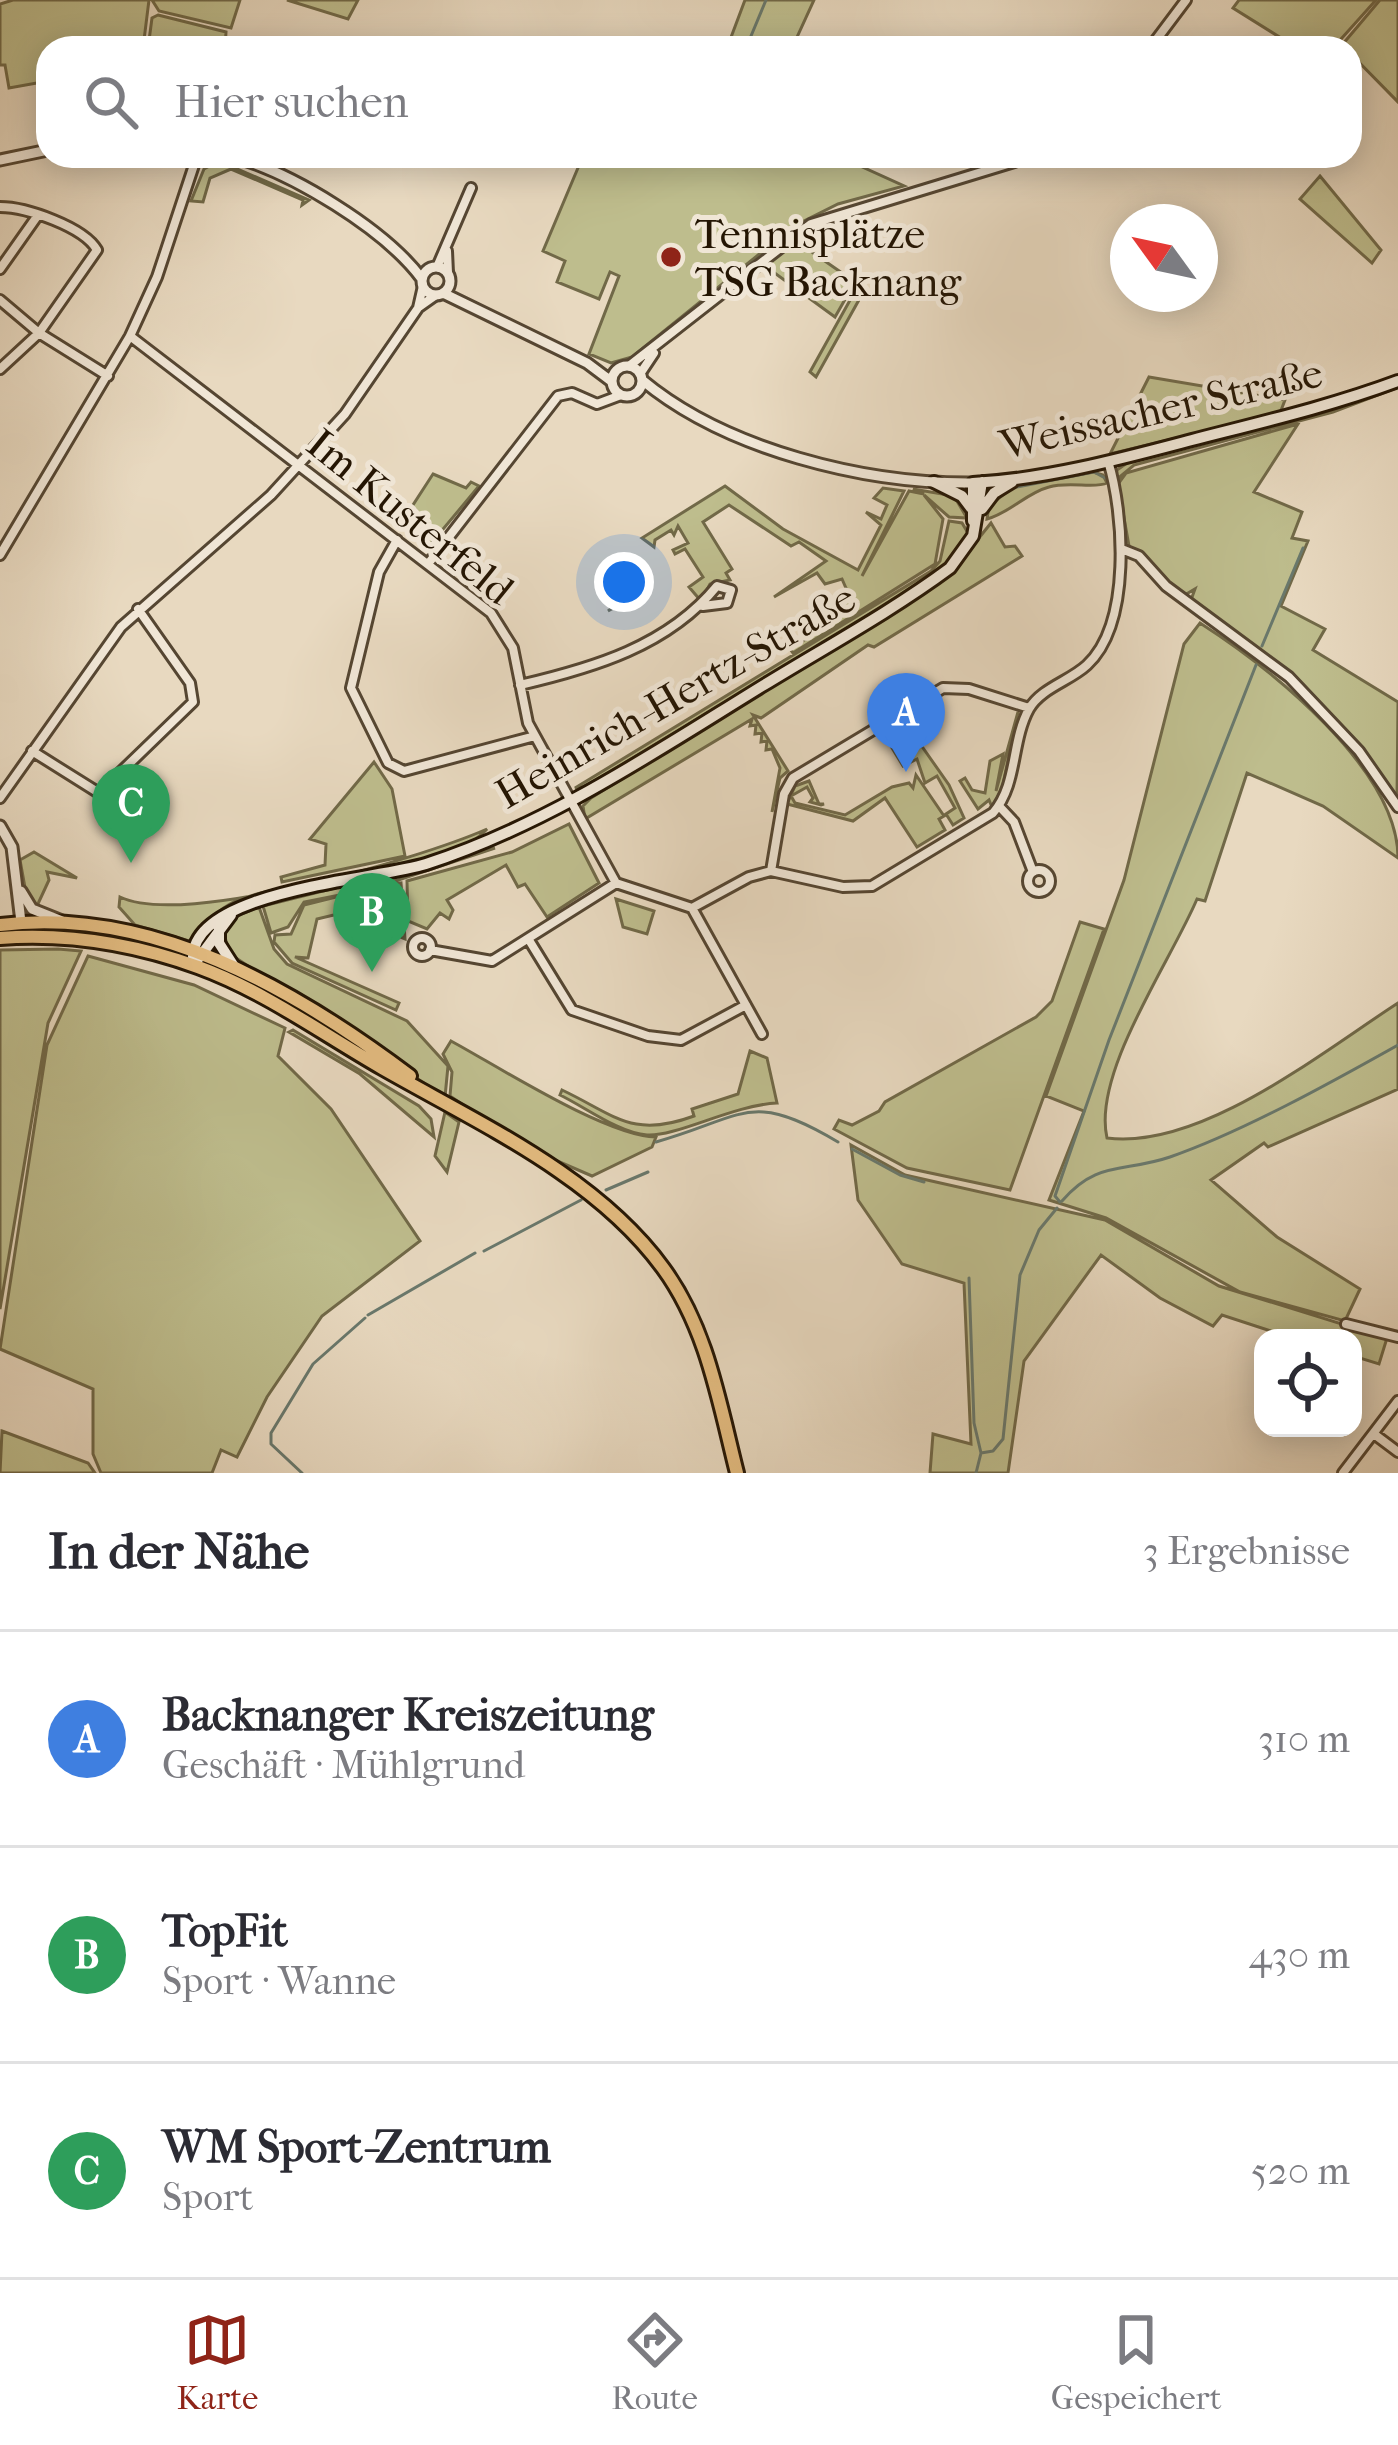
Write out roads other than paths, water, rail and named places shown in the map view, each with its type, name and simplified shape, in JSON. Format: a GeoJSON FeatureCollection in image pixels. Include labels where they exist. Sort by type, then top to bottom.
{"type":"FeatureCollection","features":[{"type":"Feature","properties":{"kind":"main road","name":"Weissacher Straße"},"geometry":{"type":"LineString","coordinates":[[977,483],[1016,480],[1108,460],[1330,405],[1398,381]]}},
{"type":"Feature","properties":{"kind":"main road","name":"Heinrich-Hertz-Straße"},"geometry":{"type":"LineString","coordinates":[[194,965],[214,921],[247,902],[425,864],[572,802],[934,580],[989,497],[1016,480]]}},
{"type":"Feature","properties":{"kind":"main road"},"geometry":{"type":"LineString","coordinates":[[934,482],[962,496],[974,524]]}},
{"type":"Feature","properties":{"kind":"main road"},"geometry":{"type":"LineString","coordinates":[[974,524],[977,483]]}},
{"type":"Feature","properties":{"kind":"main road","name":"Heinrich-Hertz-Straße"},"geometry":{"type":"LineString","coordinates":[[198,951],[247,902]]}},
{"type":"Feature","properties":{"kind":"main road"},"geometry":{"type":"LineString","coordinates":[[0,938],[62,921],[133,931],[198,951],[334,1025],[596,1200],[662,1268],[701,1339],[736,1473]]}},
{"type":"Feature","properties":{"kind":"main road"},"geometry":{"type":"LineString","coordinates":[[0,925],[115,944],[194,965],[276,1004],[440,1099]]}},
{"type":"Feature","properties":{"kind":"main road"},"geometry":{"type":"LineString","coordinates":[[219,928],[219,943],[235,968]]}},
{"type":"Feature","properties":{"kind":"street"},"geometry":{"type":"LineString","coordinates":[[1159,36],[1186,0]]}},
{"type":"Feature","properties":{"kind":"street"},"geometry":{"type":"LineString","coordinates":[[0,160],[36,152]]}},
{"type":"Feature","properties":{"kind":"street"},"geometry":{"type":"LineString","coordinates":[[0,554],[130,336],[157,278],[193,168]]}},
{"type":"Feature","properties":{"kind":"street","name":"Weissacher Straße"},"geometry":{"type":"LineString","coordinates":[[269,168],[316,194],[410,263],[423,283],[440,294],[461,298],[587,363],[622,395],[664,398],[810,461],[864,475],[977,483]]}},
{"type":"Feature","properties":{"kind":"street"},"geometry":{"type":"LineString","coordinates":[[607,399],[623,367],[658,346],[811,224],[995,168]]}},
{"type":"Feature","properties":{"kind":"street"},"geometry":{"type":"LineString","coordinates":[[0,798],[138,609],[302,464],[359,396],[418,308],[423,283],[448,243],[471,188]]}},
{"type":"Feature","properties":{"kind":"street"},"geometry":{"type":"LineString","coordinates":[[0,207],[38,215],[95,244],[94,256],[39,333],[0,369]]}},
{"type":"Feature","properties":{"kind":"street"},"geometry":{"type":"LineString","coordinates":[[0,269],[38,215]]}},
{"type":"Feature","properties":{"kind":"street"},"geometry":{"type":"LineString","coordinates":[[418,308],[440,294],[449,277],[448,243]]}},
{"type":"Feature","properties":{"kind":"street","name":"Weissacher Straße"},"geometry":{"type":"LineString","coordinates":[[410,263],[434,267],[449,277],[461,298]]}},
{"type":"Feature","properties":{"kind":"street"},"geometry":{"type":"LineString","coordinates":[[0,300],[39,333],[108,376]]}},
{"type":"Feature","properties":{"kind":"street","name":"Im Kusterfeld"},"geometry":{"type":"LineString","coordinates":[[130,336],[302,464],[501,625],[513,648],[535,736],[616,884]]}},
{"type":"Feature","properties":{"kind":"street"},"geometry":{"type":"LineString","coordinates":[[636,393],[658,346]]}},
{"type":"Feature","properties":{"kind":"street","name":"Weissacher Straße"},"geometry":{"type":"LineString","coordinates":[[587,363],[623,367],[664,398]]}},
{"type":"Feature","properties":{"kind":"street"},"geometry":{"type":"LineString","coordinates":[[428,564],[558,396],[572,392],[594,404],[622,395]]}},
{"type":"Feature","properties":{"kind":"street"},"geometry":{"type":"LineString","coordinates":[[692,908],[751,876],[771,872],[843,886],[872,886],[999,806],[1029,708],[1097,654],[1124,550],[1108,460]]}},
{"type":"Feature","properties":{"kind":"street"},"geometry":{"type":"LineString","coordinates":[[398,540],[379,572],[351,688],[388,763],[404,771],[535,736]]}},
{"type":"Feature","properties":{"kind":"street"},"geometry":{"type":"LineString","coordinates":[[1124,550],[1139,556],[1166,586],[1289,677],[1359,751],[1398,807]]}},
{"type":"Feature","properties":{"kind":"street"},"geometry":{"type":"LineString","coordinates":[[520,685],[608,663],[703,606]]}},
{"type":"Feature","properties":{"kind":"street"},"geometry":{"type":"LineString","coordinates":[[32,751],[99,793],[113,785],[195,699],[190,683],[138,609]]}},
{"type":"Feature","properties":{"kind":"street"},"geometry":{"type":"LineString","coordinates":[[771,872],[784,794],[805,770],[943,688],[969,688],[1029,708]]}},
{"type":"Feature","properties":{"kind":"street"},"geometry":{"type":"LineString","coordinates":[[999,806],[1014,822],[1033,872]]}},
{"type":"Feature","properties":{"kind":"street"},"geometry":{"type":"LineString","coordinates":[[0,826],[12,847],[23,929]]}},
{"type":"Feature","properties":{"kind":"street"},"geometry":{"type":"LineString","coordinates":[[17,882],[26,902],[23,929]]}},
{"type":"Feature","properties":{"kind":"street"},"geometry":{"type":"LineString","coordinates":[[430,950],[484,962],[529,940],[616,884],[692,908],[762,1034]]}},
{"type":"Feature","properties":{"kind":"street"},"geometry":{"type":"LineString","coordinates":[[26,902],[62,921]]}},
{"type":"Feature","properties":{"kind":"street"},"geometry":{"type":"LineString","coordinates":[[529,940],[575,1012],[648,1036],[681,1040],[746,1005]]}},
{"type":"Feature","properties":{"kind":"street"},"geometry":{"type":"LineString","coordinates":[[1346,1324],[1398,1337]]}},
{"type":"Feature","properties":{"kind":"street"},"geometry":{"type":"LineString","coordinates":[[1343,1473],[1398,1401]]}},
{"type":"Feature","properties":{"kind":"street"},"geometry":{"type":"LineString","coordinates":[[1374,1434],[1398,1452]]}},
{"type":"Feature","properties":{"kind":"waterway"},"geometry":{"type":"LineString","coordinates":[[751,36],[766,0]]}},
{"type":"Feature","properties":{"kind":"waterway"},"geometry":{"type":"LineString","coordinates":[[1012,488],[1094,472],[1105,478]]}},
{"type":"Feature","properties":{"kind":"waterway"},"geometry":{"type":"LineString","coordinates":[[1262,646],[1303,548]]}},
{"type":"Feature","properties":{"kind":"waterway"},"geometry":{"type":"LineString","coordinates":[[1060,1202],[1055,1196],[1109,1040],[1256,665]]}},
{"type":"Feature","properties":{"kind":"waterway"},"geometry":{"type":"LineString","coordinates":[[1062,1201],[1099,1173],[1170,1157],[1227,1134],[1398,1045]]}},
{"type":"Feature","properties":{"kind":"waterway"},"geometry":{"type":"LineString","coordinates":[[656,1142],[729,1117],[765,1112],[785,1116],[838,1142]]}},
{"type":"Feature","properties":{"kind":"waterway"},"geometry":{"type":"LineString","coordinates":[[852,1149],[900,1175],[924,1182]]}},
{"type":"Feature","properties":{"kind":"waterway"},"geometry":{"type":"LineString","coordinates":[[606,1190],[648,1172]]}},
{"type":"Feature","properties":{"kind":"waterway"},"geometry":{"type":"LineString","coordinates":[[484,1251],[581,1200]]}},
{"type":"Feature","properties":{"kind":"waterway"},"geometry":{"type":"LineString","coordinates":[[976,1473],[981,1453],[993,1451],[1003,1439],[1020,1275],[1039,1230],[1057,1208]]}},
{"type":"Feature","properties":{"kind":"waterway"},"geometry":{"type":"LineString","coordinates":[[368,1315],[475,1253]]}},
{"type":"Feature","properties":{"kind":"waterway"},"geometry":{"type":"LineString","coordinates":[[969,1278],[974,1423],[981,1453]]}},
{"type":"Feature","properties":{"kind":"waterway"},"geometry":{"type":"LineString","coordinates":[[302,1473],[271,1444],[271,1433],[313,1364],[365,1318]]}},
{"type":"Feature","properties":{"kind":"place","name":"Tennisplätze TSG Backnang"},"geometry":{"type":"Point","coordinates":[671,257]}},
{"type":"Feature","properties":{"kind":"place","name":"Backnanger Kreiszeitung"},"geometry":{"type":"Point","coordinates":[906,772]}},
{"type":"Feature","properties":{"kind":"place","name":"WM Sport-Zentrum"},"geometry":{"type":"Point","coordinates":[131,863]}},
{"type":"Feature","properties":{"kind":"place","name":"TopFit"},"geometry":{"type":"Point","coordinates":[372,972]}}]}
